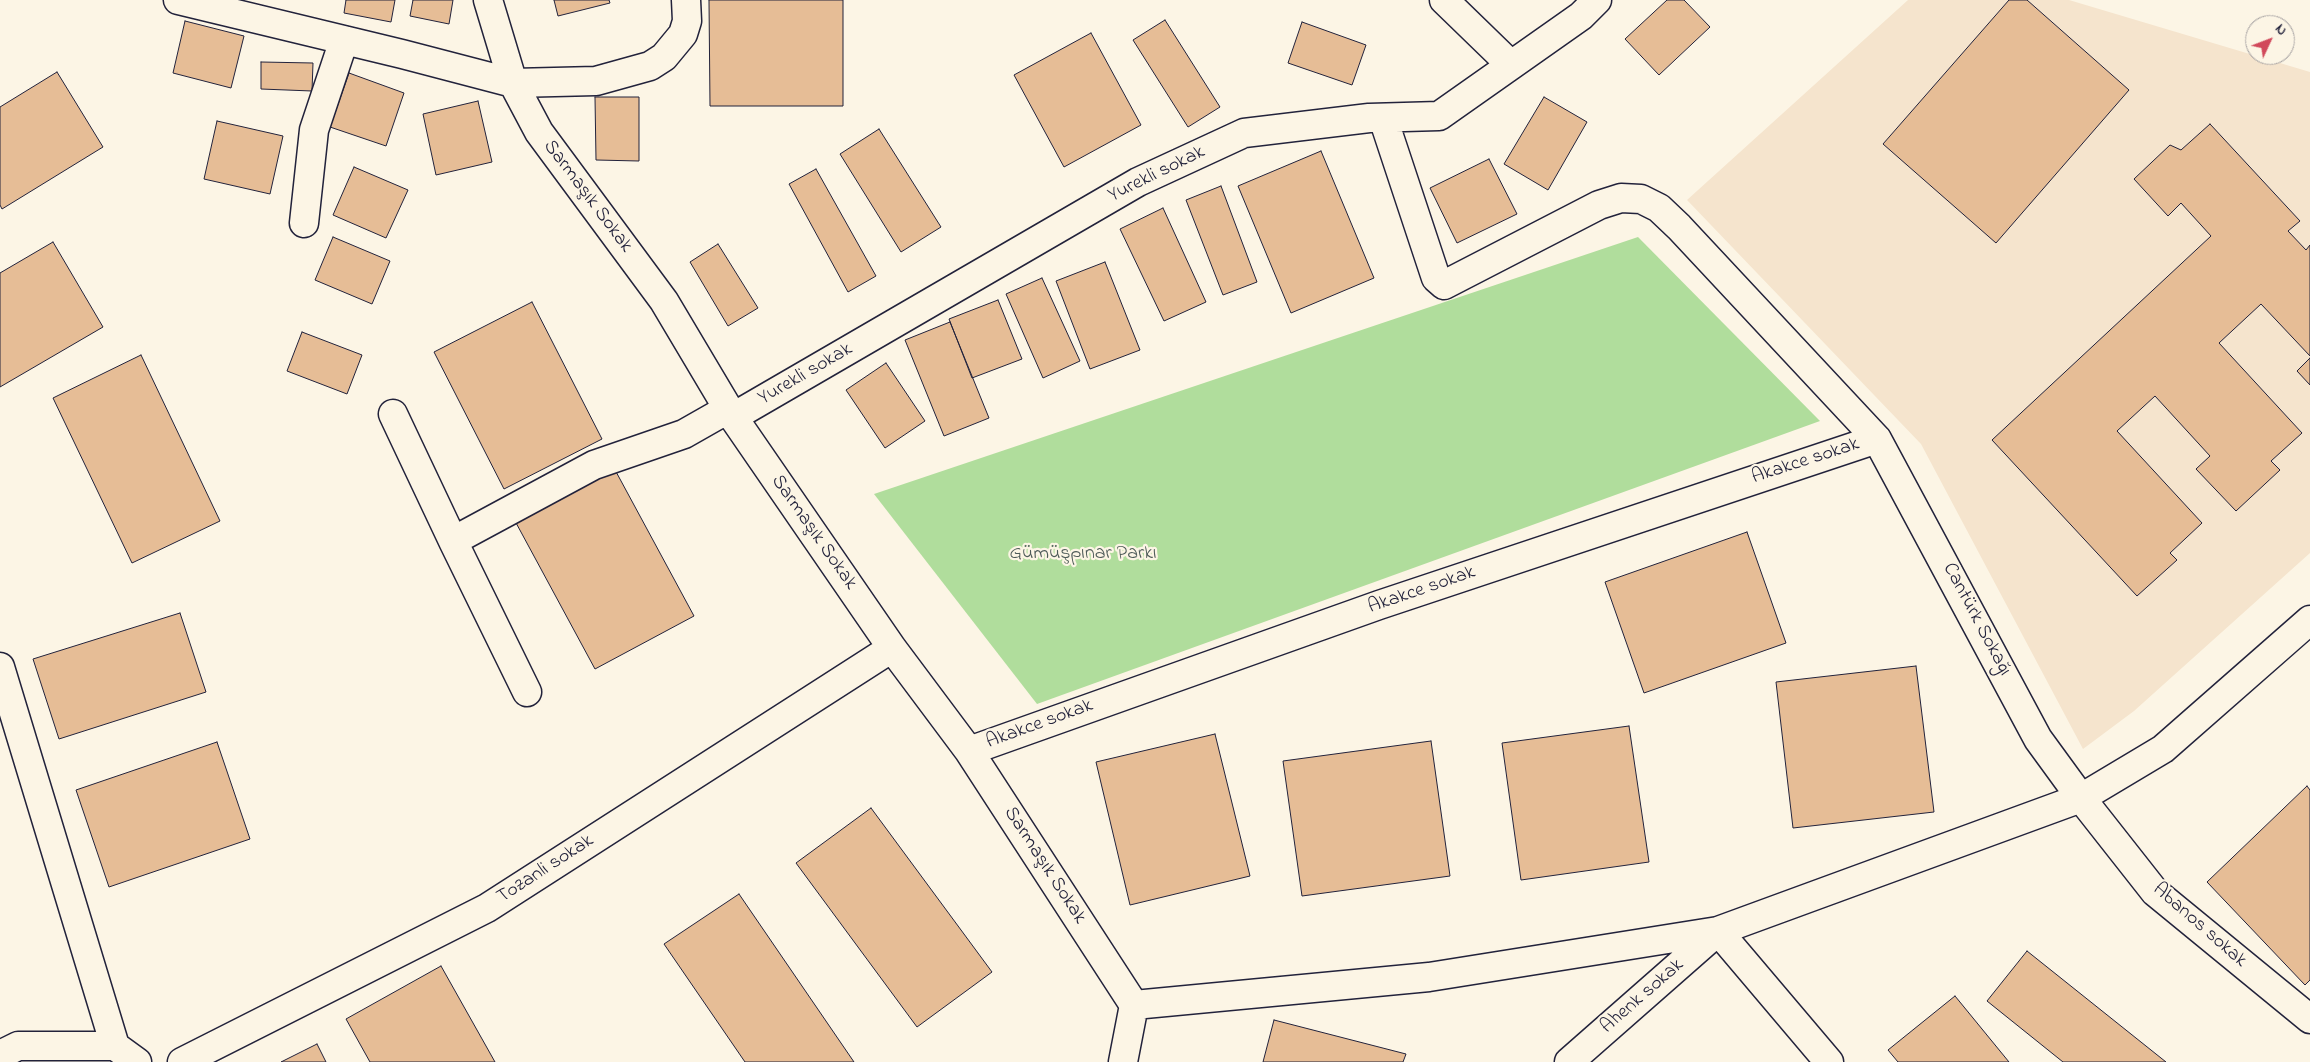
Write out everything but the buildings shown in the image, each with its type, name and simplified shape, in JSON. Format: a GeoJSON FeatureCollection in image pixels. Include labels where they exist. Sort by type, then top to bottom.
{"type":"FeatureCollection","features":[{"type":"Feature","properties":{"kind":"street"},"geometry":{"type":"LineString","coordinates":[[178,0],[513,83],[596,82],[650,66],[664,57],[683,34],[687,21],[686,0]]}},
{"type":"Feature","properties":{"kind":"street","name":"Sarmaşık Sokak"},"geometry":{"type":"LineString","coordinates":[[488,0],[513,83],[539,132],[664,301],[731,413],[892,648],[969,750],[1134,1005]]}},
{"type":"Feature","properties":{"kind":"street"},"geometry":{"type":"LineString","coordinates":[[1444,0],[1511,65]]}},
{"type":"Feature","properties":{"kind":"street","name":"Yurekli sokak"},"geometry":{"type":"LineString","coordinates":[[453,541],[594,465],[684,434],[731,413],[1138,182],[1244,133],[1382,118],[1439,116],[1581,16],[1597,0]]}},
{"type":"Feature","properties":{"kind":"street"},"geometry":{"type":"LineString","coordinates":[[304,223],[314,130],[344,40]]}},
{"type":"Feature","properties":{"kind":"street","name":"Cantürk Sokağı"},"geometry":{"type":"LineString","coordinates":[[1382,118],[1436,278],[1444,285],[1599,205],[1621,198],[1641,199],[1659,208],[1679,227],[1877,439],[2038,739],[2081,798]]}},
{"type":"Feature","properties":{"kind":"street"},"geometry":{"type":"LineString","coordinates":[[393,414],[527,692]]}},
{"type":"Feature","properties":{"kind":"street","name":"Akakce sokak"},"geometry":{"type":"LineString","coordinates":[[969,750],[1379,605],[1877,439]]}},
{"type":"Feature","properties":{"kind":"street"},"geometry":{"type":"LineString","coordinates":[[1119,1062],[1134,1005],[1429,976],[1718,932],[2081,798],[2163,749],[2310,620]]}},
{"type":"Feature","properties":{"kind":"street","name":"Tozanli sokak"},"geometry":{"type":"LineString","coordinates":[[182,1062],[487,908],[892,648]]}},
{"type":"Feature","properties":{"kind":"street"},"geometry":{"type":"LineString","coordinates":[[0,667],[115,1046]]}},
{"type":"Feature","properties":{"kind":"street","name":"Abanos sokak"},"geometry":{"type":"LineString","coordinates":[[2081,798],[2155,892],[2310,1019]]}},
{"type":"Feature","properties":{"kind":"street"},"geometry":{"type":"LineString","coordinates":[[1718,932],[1828,1062]]}},
{"type":"Feature","properties":{"kind":"street","name":"Ahenk sokak"},"geometry":{"type":"LineString","coordinates":[[1569,1062],[1718,932]]}},
{"type":"Feature","properties":{"kind":"street"},"geometry":{"type":"LineString","coordinates":[[0,1055],[18,1046],[115,1046],[137,1062]]}},
{"type":"Feature","properties":{"kind":"shaded area"},"geometry":{"type":"Polygon","coordinates":[[[1908,0],[2069,0],[2245,53],[2245,65],[2287,65],[2310,72],[2310,553],[2134,711],[2083,749],[1921,444],[1687,200],[1908,0]]]}},
{"type":"Feature","properties":{"kind":"green space","name":"Gümüşpınar Parkı"},"geometry":{"type":"Polygon","coordinates":[[[1638,237],[1820,421],[1037,704],[874,494],[1638,237]]]}}]}
